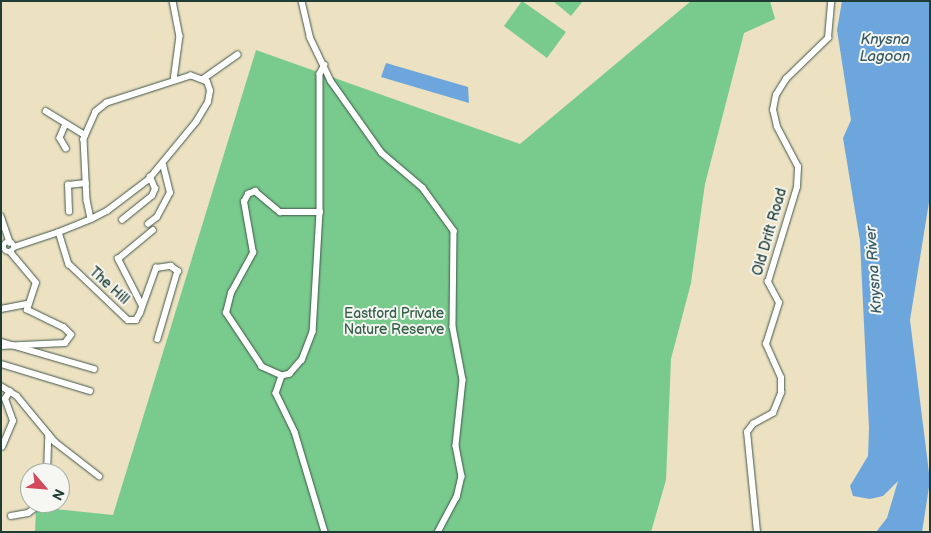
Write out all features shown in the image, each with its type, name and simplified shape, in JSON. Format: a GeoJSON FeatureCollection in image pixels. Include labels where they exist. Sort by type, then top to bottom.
{"type":"FeatureCollection","features":[{"type":"Feature","properties":{"kind":"street"},"geometry":{"type":"LineString","coordinates":[[173,1],[180,36],[174,81]]}},
{"type":"Feature","properties":{"kind":"street"},"geometry":{"type":"LineString","coordinates":[[302,1],[308,33],[325,65],[331,81],[382,153],[423,188],[454,231],[453,327],[463,380],[456,446],[462,476],[457,497],[438,532]]}},
{"type":"Feature","properties":{"kind":"street","name":"Old Drift Road"},"geometry":{"type":"LineString","coordinates":[[757,532],[747,432],[753,424],[773,413],[781,393],[781,378],[766,344],[779,304],[768,282],[797,186],[798,167],[777,127],[773,110],[776,95],[786,79],[828,38],[831,1]]}},
{"type":"Feature","properties":{"kind":"street"},"geometry":{"type":"LineString","coordinates":[[203,79],[237,56]]}},
{"type":"Feature","properties":{"kind":"street"},"geometry":{"type":"LineString","coordinates":[[320,212],[280,212],[255,191],[248,194],[244,202],[253,253],[231,293],[226,313],[262,367],[282,376],[290,374],[299,365],[313,332],[320,212],[320,74],[325,65]]}},
{"type":"Feature","properties":{"kind":"street"},"geometry":{"type":"LineString","coordinates":[[1,346],[65,343],[70,339],[64,328],[27,310],[28,304],[36,291],[34,279],[10,252],[5,251],[2,244],[12,244],[59,232],[91,219],[107,211],[150,177],[163,164],[208,102],[210,92],[203,79],[191,76],[107,103],[91,118],[85,135],[86,183],[91,219]]}},
{"type":"Feature","properties":{"kind":"street"},"geometry":{"type":"LineString","coordinates":[[46,111],[85,135]]}},
{"type":"Feature","properties":{"kind":"street"},"geometry":{"type":"LineString","coordinates":[[66,124],[60,138],[66,148]]}},
{"type":"Feature","properties":{"kind":"street"},"geometry":{"type":"LineString","coordinates":[[148,224],[157,217],[170,193],[163,164]]}},
{"type":"Feature","properties":{"kind":"street"},"geometry":{"type":"LineString","coordinates":[[122,220],[152,196],[155,189],[150,177]]}},
{"type":"Feature","properties":{"kind":"street"},"geometry":{"type":"LineString","coordinates":[[69,212],[68,185],[86,183]]}},
{"type":"Feature","properties":{"kind":"street"},"geometry":{"type":"LineString","coordinates":[[1,216],[12,244],[10,252]]}},
{"type":"Feature","properties":{"kind":"street"},"geometry":{"type":"LineString","coordinates":[[142,306],[118,259],[153,230]]}},
{"type":"Feature","properties":{"kind":"street","name":"The Hill"},"geometry":{"type":"LineString","coordinates":[[59,232],[69,264],[78,275],[128,320],[136,320],[152,272],[160,266],[178,271],[158,339]]}},
{"type":"Feature","properties":{"kind":"street"},"geometry":{"type":"LineString","coordinates":[[1,309],[28,304]]}},
{"type":"Feature","properties":{"kind":"street"},"geometry":{"type":"LineString","coordinates":[[1,342],[94,369]]}},
{"type":"Feature","properties":{"kind":"street"},"geometry":{"type":"LineString","coordinates":[[1,364],[90,391]]}},
{"type":"Feature","properties":{"kind":"street"},"geometry":{"type":"LineString","coordinates":[[282,376],[276,393],[295,432],[325,532]]}},
{"type":"Feature","properties":{"kind":"street"},"geometry":{"type":"LineString","coordinates":[[1,386],[10,391],[30,410],[48,435],[98,476]]}},
{"type":"Feature","properties":{"kind":"street"},"geometry":{"type":"LineString","coordinates":[[2,447],[13,421],[5,399],[10,391]]}},
{"type":"Feature","properties":{"kind":"street"},"geometry":{"type":"LineString","coordinates":[[47,463],[48,435]]}},
{"type":"Feature","properties":{"kind":"street"},"geometry":{"type":"LineString","coordinates":[[11,516],[28,513]]}},
{"type":"Feature","properties":{"kind":"green space"},"geometry":{"type":"Polygon","coordinates":[[[522,1],[566,32],[547,58],[504,26],[522,1]]]}},
{"type":"Feature","properties":{"kind":"green space"},"geometry":{"type":"Polygon","coordinates":[[[553,1],[583,1],[571,16],[553,1]]]}},
{"type":"Feature","properties":{"kind":"green space","name":"Eastford Private Nature Reserve"},"geometry":{"type":"Polygon","coordinates":[[[691,1],[770,1],[775,19],[744,33],[705,184],[691,283],[671,359],[666,480],[651,532],[35,532],[36,513],[70,513],[70,511],[113,515],[256,50],[520,144],[691,1]]]}},
{"type":"Feature","properties":{"kind":"water","name":"Knysna Lagoon"},"geometry":{"type":"Polygon","coordinates":[[[842,1],[930,1],[930,196],[910,320],[930,481],[922,532],[876,532],[887,518],[898,481],[883,496],[870,499],[853,496],[850,486],[868,456],[869,428],[860,241],[843,138],[851,120],[837,30],[842,1]]]}},
{"type":"Feature","properties":{"kind":"water"},"geometry":{"type":"Polygon","coordinates":[[[386,63],[468,87],[469,103],[381,77],[386,63]]]}},
{"type":"Feature","properties":{"kind":"water label","name":"Knysna River"},"geometry":{"type":"Point","coordinates":[874,270]}}]}
